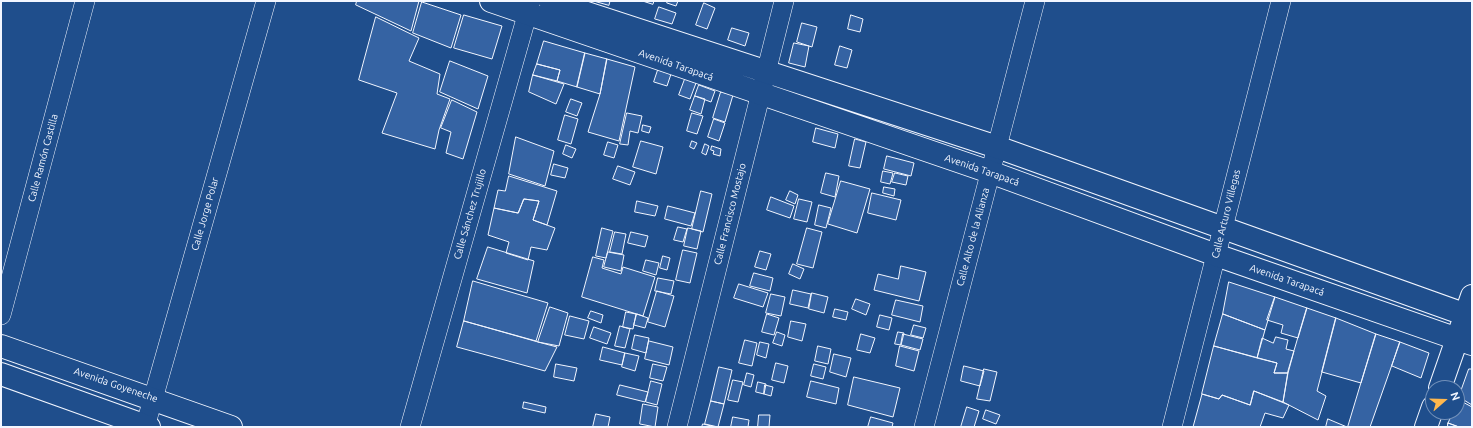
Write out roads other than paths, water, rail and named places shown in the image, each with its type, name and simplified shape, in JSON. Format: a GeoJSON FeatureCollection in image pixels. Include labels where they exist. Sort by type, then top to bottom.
{"type":"FeatureCollection","features":[{"type":"Feature","properties":{"kind":"street","name":"Calle Ramón Castilla"},"geometry":{"type":"LineString","coordinates":[[1,315],[85,1]]}},
{"type":"Feature","properties":{"kind":"street","name":"Calle Jorge Polar"},"geometry":{"type":"LineString","coordinates":[[147,427],[152,398],[266,1]]}},
{"type":"Feature","properties":{"kind":"street","name":"Avenida Tarapacá"},"geometry":{"type":"LineString","coordinates":[[491,1],[529,7],[760,94],[990,172],[1216,255],[1465,342]]}},
{"type":"Feature","properties":{"kind":"street"},"geometry":{"type":"LineString","coordinates":[[550,1],[997,147],[1223,228],[1470,309],[1465,342],[1444,380]]}},
{"type":"Feature","properties":{"kind":"street","name":"Calle Francisco Mostajo"},"geometry":{"type":"LineString","coordinates":[[677,427],[784,1]]}},
{"type":"Feature","properties":{"kind":"street","name":"Calle Alto de la Alianza"},"geometry":{"type":"LineString","coordinates":[[924,427],[1035,1]]}},
{"type":"Feature","properties":{"kind":"street","name":"Calle Arturo Villegas"},"geometry":{"type":"LineString","coordinates":[[1172,427],[1281,1]]}},
{"type":"Feature","properties":{"kind":"street","name":"Calle Sánchez Trujillo"},"geometry":{"type":"LineString","coordinates":[[410,427],[529,7]]}},
{"type":"Feature","properties":{"kind":"street","name":"Avenida Goyeneche"},"geometry":{"type":"LineString","coordinates":[[1,346],[231,427]]}},
{"type":"Feature","properties":{"kind":"street"},"geometry":{"type":"LineString","coordinates":[[1,374],[147,427]]}}]}
